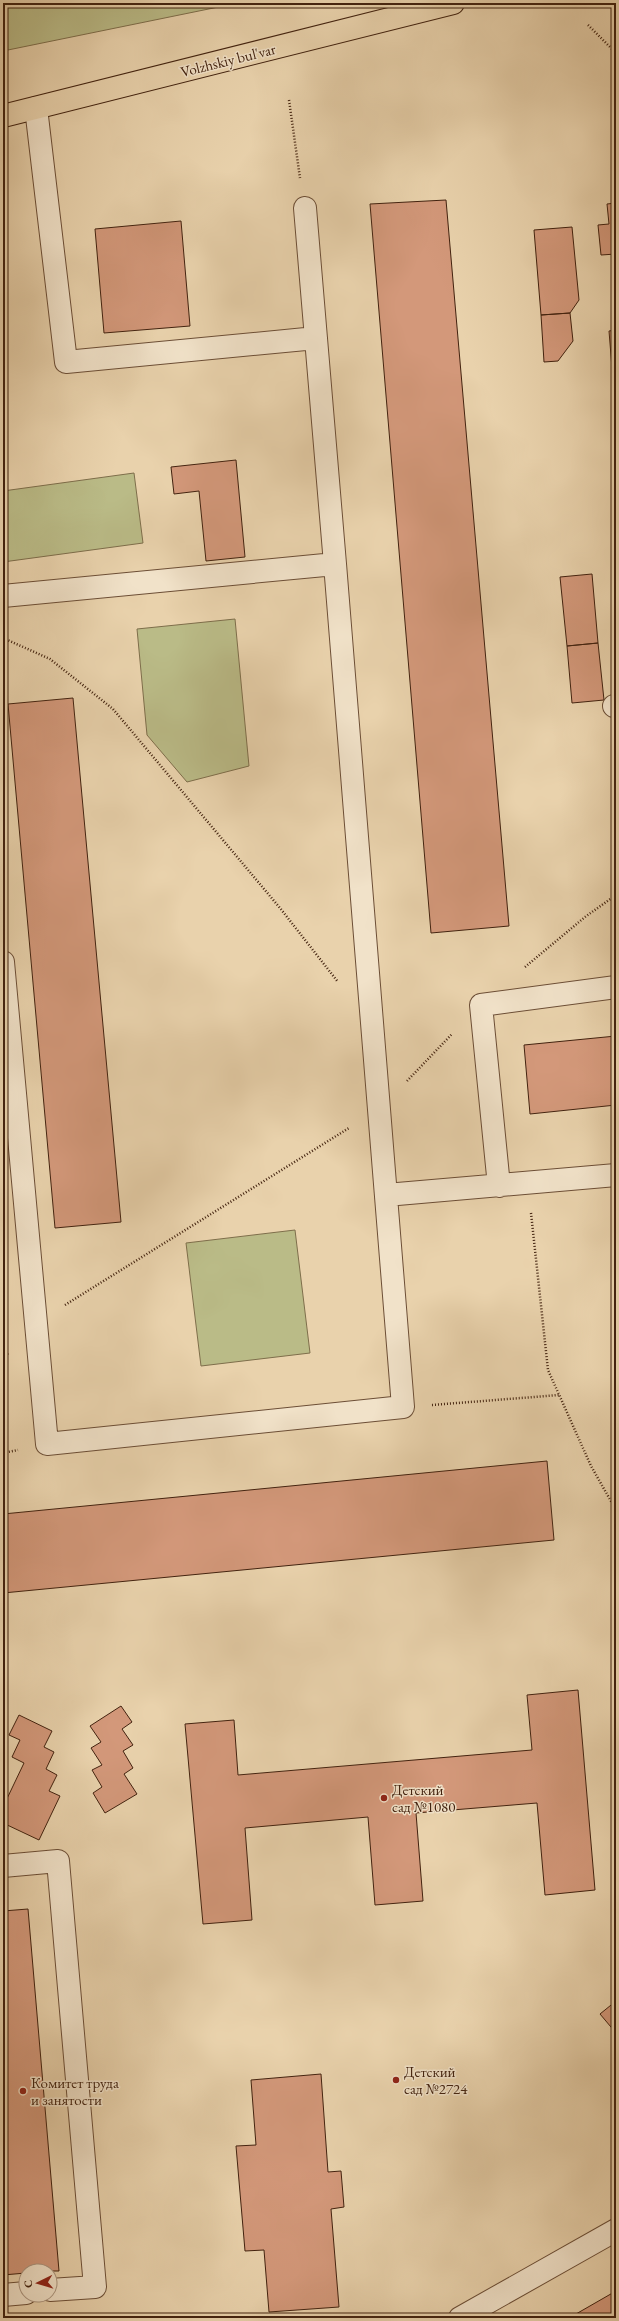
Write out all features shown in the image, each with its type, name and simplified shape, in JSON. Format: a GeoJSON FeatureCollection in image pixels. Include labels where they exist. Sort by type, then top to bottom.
{"type":"FeatureCollection","features":[{"type":"Feature","properties":{"kind":"main road","name":"Volzhskiy bul'var"},"geometry":{"type":"LineString","coordinates":[[3,116],[453,3]]}},
{"type":"Feature","properties":{"kind":"lane"},"geometry":{"type":"LineString","coordinates":[[36,108],[66,362],[316,338]]}},
{"type":"Feature","properties":{"kind":"lane"},"geometry":{"type":"LineString","coordinates":[[3,962],[47,1444],[403,1407],[305,208]]}},
{"type":"Feature","properties":{"kind":"lane"},"geometry":{"type":"LineString","coordinates":[[3,596],[335,564]]}},
{"type":"Feature","properties":{"kind":"lane"},"geometry":{"type":"LineString","coordinates":[[499,1186],[482,1005],[616,987]]}},
{"type":"Feature","properties":{"kind":"lane"},"geometry":{"type":"LineString","coordinates":[[386,1195],[616,1175]]}},
{"type":"Feature","properties":{"kind":"lane"},"geometry":{"type":"LineString","coordinates":[[3,1866],[58,1862],[95,2286],[58,2289]]}},
{"type":"Feature","properties":{"kind":"lane"},"geometry":{"type":"LineString","coordinates":[[460,2318],[616,2230]]}},
{"type":"Feature","properties":{"kind":"lane"},"geometry":{"type":"LineString","coordinates":[[3,2295],[18,2293]]}},
{"type":"Feature","properties":{"kind":"path"},"geometry":{"type":"LineString","coordinates":[[588,25],[616,54]]}},
{"type":"Feature","properties":{"kind":"path"},"geometry":{"type":"LineString","coordinates":[[289,100],[305,208]]}},
{"type":"Feature","properties":{"kind":"path"},"geometry":{"type":"LineString","coordinates":[[3,638],[50,659],[113,709],[280,908],[343,989]]}},
{"type":"Feature","properties":{"kind":"path"},"geometry":{"type":"LineString","coordinates":[[524,968],[585,917],[616,895]]}},
{"type":"Feature","properties":{"kind":"path"},"geometry":{"type":"LineString","coordinates":[[3,1358],[36,1324],[379,1109],[482,1005]]}},
{"type":"Feature","properties":{"kind":"path"},"geometry":{"type":"LineString","coordinates":[[527,1182],[548,1370],[591,1466],[616,1510]]}},
{"type":"Feature","properties":{"kind":"path"},"geometry":{"type":"LineString","coordinates":[[403,1407],[559,1395]]}},
{"type":"Feature","properties":{"kind":"green space"},"geometry":{"type":"Polygon","coordinates":[[[3,3],[238,3],[3,51],[3,3]]]}},
{"type":"Feature","properties":{"kind":"green space"},"geometry":{"type":"Polygon","coordinates":[[[134,473],[143,543],[3,562],[3,491],[134,473]]]}},
{"type":"Feature","properties":{"kind":"green space"},"geometry":{"type":"Polygon","coordinates":[[[235,619],[249,766],[187,782],[147,735],[137,629],[235,619]]]}},
{"type":"Feature","properties":{"kind":"green space"},"geometry":{"type":"Polygon","coordinates":[[[295,1230],[310,1353],[201,1366],[186,1243],[295,1230]]]}},
{"type":"Feature","properties":{"kind":"building"},"geometry":{"type":"Polygon","coordinates":[[[446,200],[509,926],[431,933],[370,204],[446,200]]]}},
{"type":"Feature","properties":{"kind":"building"},"geometry":{"type":"Polygon","coordinates":[[[616,203],[616,254],[601,255],[598,225],[609,224],[607,204],[616,203]]]}},
{"type":"Feature","properties":{"kind":"building"},"geometry":{"type":"Polygon","coordinates":[[[181,221],[190,326],[104,333],[95,229],[181,221]]]}},
{"type":"Feature","properties":{"kind":"building"},"geometry":{"type":"Polygon","coordinates":[[[572,227],[579,300],[570,313],[541,315],[534,230],[572,227]]]}},
{"type":"Feature","properties":{"kind":"building"},"geometry":{"type":"Polygon","coordinates":[[[570,313],[573,341],[558,361],[544,362],[541,315],[570,313]]]}},
{"type":"Feature","properties":{"kind":"building"},"geometry":{"type":"Polygon","coordinates":[[[616,330],[616,418],[609,331],[616,330]]]}},
{"type":"Feature","properties":{"kind":"building"},"geometry":{"type":"Polygon","coordinates":[[[236,460],[245,557],[206,561],[199,491],[174,494],[171,467],[236,460]]]}},
{"type":"Feature","properties":{"kind":"building"},"geometry":{"type":"Polygon","coordinates":[[[592,574],[598,643],[567,646],[560,577],[592,574]]]}},
{"type":"Feature","properties":{"kind":"building"},"geometry":{"type":"Polygon","coordinates":[[[598,643],[604,700],[572,703],[567,646],[598,643]]]}},
{"type":"Feature","properties":{"kind":"building"},"geometry":{"type":"Polygon","coordinates":[[[73,698],[121,1222],[55,1228],[8,704],[73,698]]]}},
{"type":"Feature","properties":{"kind":"building"},"geometry":{"type":"Polygon","coordinates":[[[616,1036],[616,1105],[530,1114],[524,1045],[616,1036]]]}},
{"type":"Feature","properties":{"kind":"building"},"geometry":{"type":"Polygon","coordinates":[[[547,1461],[554,1540],[3,1593],[3,1514],[547,1461]]]}},
{"type":"Feature","properties":{"kind":"building"},"geometry":{"type":"Polygon","coordinates":[[[578,1690],[595,1890],[545,1895],[537,1803],[416,1813],[423,1901],[375,1905],[368,1817],[245,1828],[252,1920],[203,1924],[185,1724],[234,1720],[238,1775],[532,1750],[527,1695],[578,1690]]]}},
{"type":"Feature","properties":{"kind":"building"},"geometry":{"type":"Polygon","coordinates":[[[121,1706],[132,1722],[122,1729],[133,1745],[123,1751],[133,1768],[124,1774],[137,1794],[105,1813],[93,1793],[102,1787],[92,1770],[102,1765],[91,1748],[101,1742],[90,1726],[121,1706]]]}},
{"type":"Feature","properties":{"kind":"building"},"geometry":{"type":"Polygon","coordinates":[[[19,1715],[52,1731],[44,1747],[54,1752],[46,1769],[57,1775],[49,1791],[60,1796],[39,1840],[3,1823],[3,1807],[24,1763],[12,1757],[20,1740],[9,1735],[19,1715]]]}},
{"type":"Feature","properties":{"kind":"building","name":"Комитет труда и занятости"},"geometry":{"type":"Polygon","coordinates":[[[28,1909],[59,2271],[58,2263],[18,2263],[18,2274],[3,2275],[3,1911],[28,1909]]]}},
{"type":"Feature","properties":{"kind":"building"},"geometry":{"type":"Polygon","coordinates":[[[616,2001],[616,2033],[600,2014],[616,2001]]]}},
{"type":"Feature","properties":{"kind":"building"},"geometry":{"type":"Polygon","coordinates":[[[321,2074],[328,2172],[341,2171],[344,2207],[331,2209],[339,2307],[269,2312],[264,2250],[245,2251],[236,2146],[256,2145],[251,2080],[321,2074]]]}},
{"type":"Feature","properties":{"kind":"building"},"geometry":{"type":"Polygon","coordinates":[[[616,2291],[616,2318],[569,2318],[616,2291]]]}},
{"type":"Feature","properties":{"kind":"place","name":"Детский сад №1080"},"geometry":{"type":"Point","coordinates":[384,1798]}},
{"type":"Feature","properties":{"kind":"place","name":"Детский сад №2724"},"geometry":{"type":"Point","coordinates":[396,2080]}},
{"type":"Feature","properties":{"kind":"place","name":"Комитет труда и занятости"},"geometry":{"type":"Point","coordinates":[23,2091]}}]}
